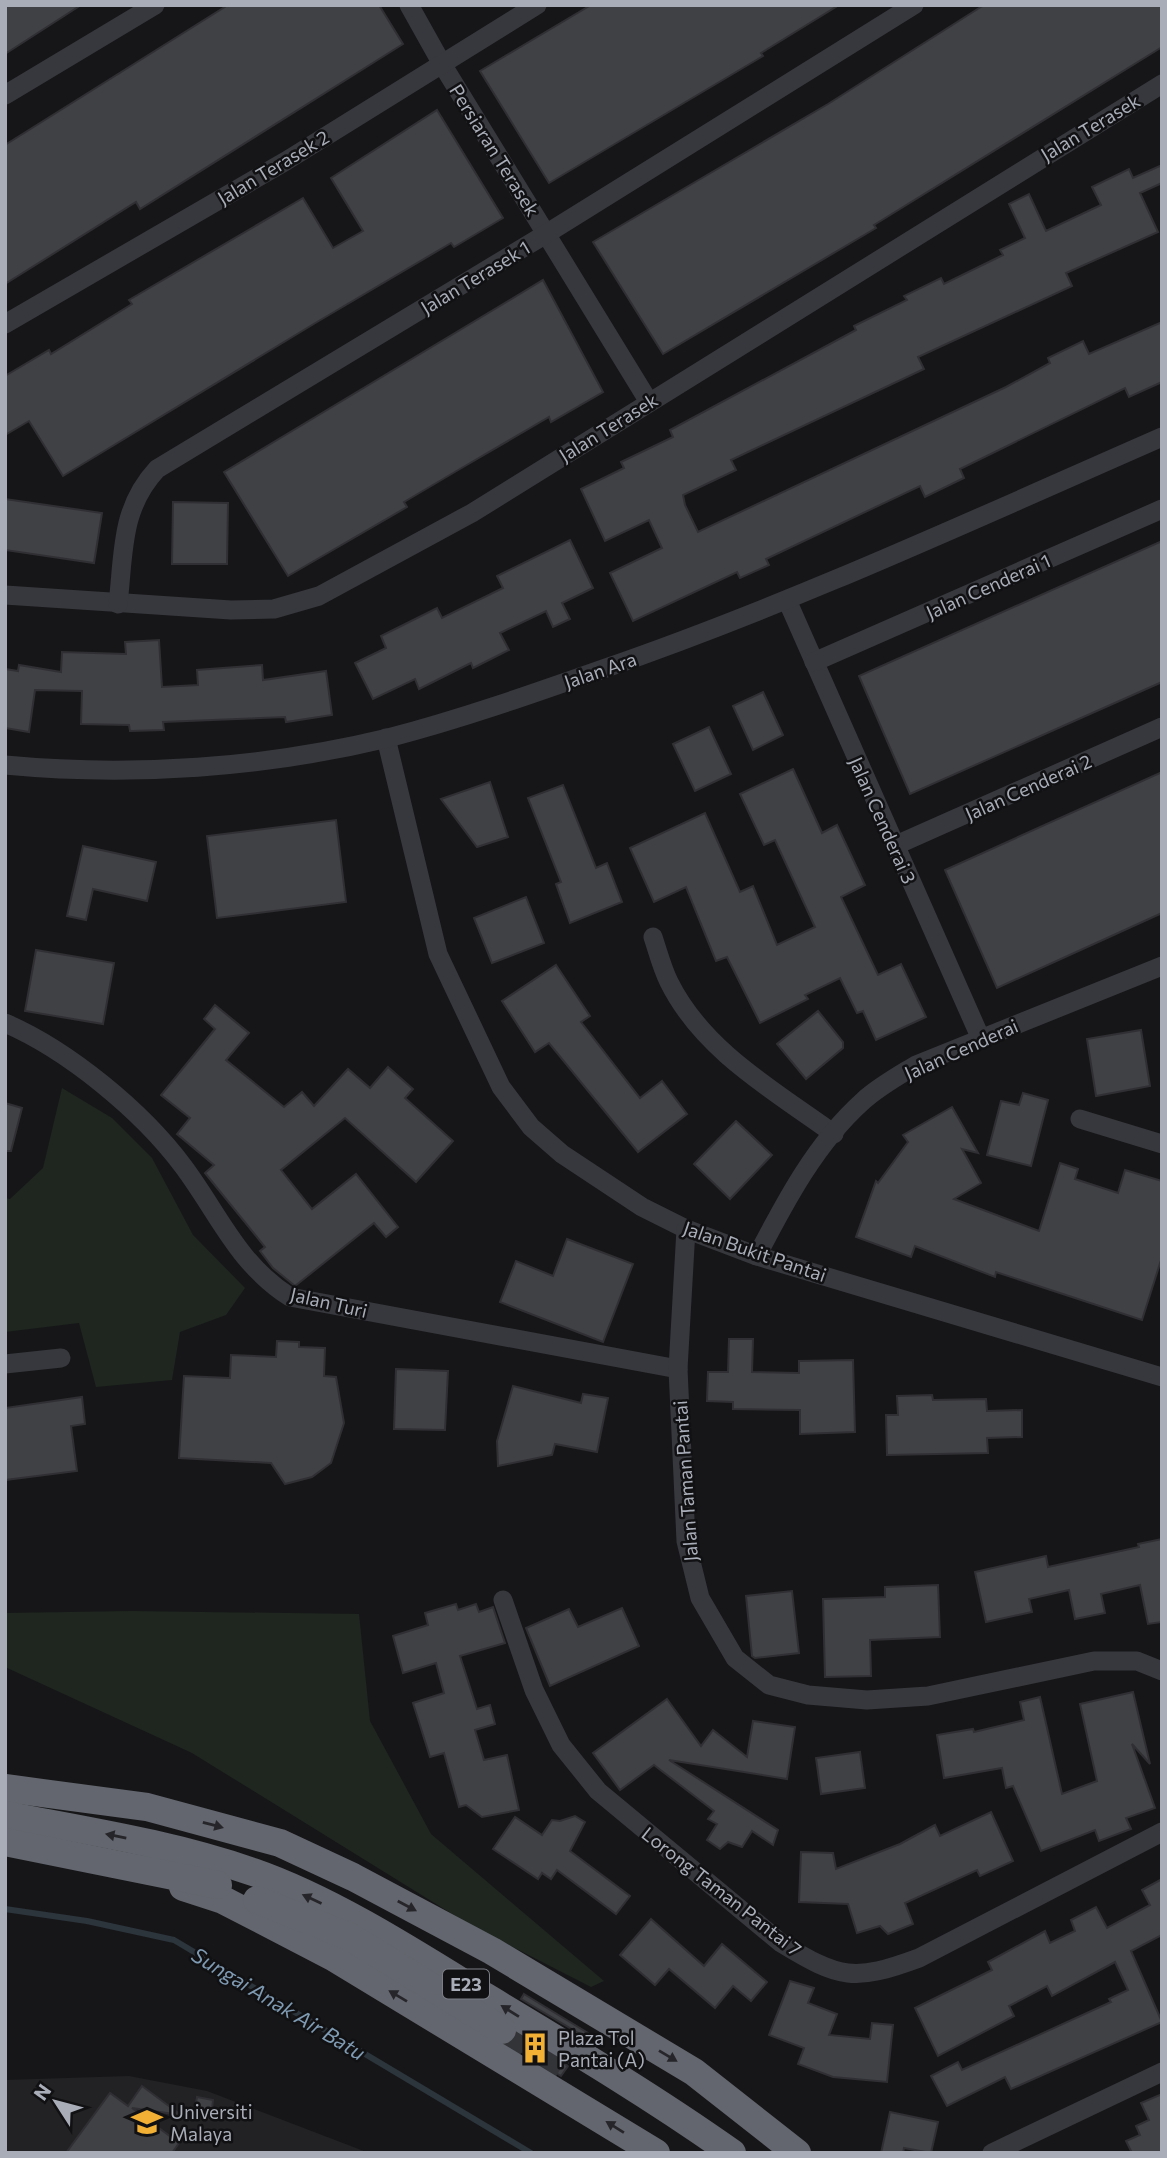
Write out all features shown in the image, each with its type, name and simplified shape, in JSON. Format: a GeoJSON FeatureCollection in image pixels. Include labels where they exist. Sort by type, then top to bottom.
{"type":"FeatureCollection","features":[{"type":"Feature","properties":{"kind":"highway","name":"E23"},"geometry":{"type":"LineString","coordinates":[[5,1788],[147,1807],[280,1843],[353,1877],[492,1951],[659,2050],[694,2072],[797,2153]]}},
{"type":"Feature","properties":{"kind":"highway","name":"E23"},"geometry":{"type":"LineString","coordinates":[[5,1815],[183,1850],[256,1872],[338,1911],[433,1964],[670,2109],[732,2153]]}},
{"type":"Feature","properties":{"kind":"highway","name":"E23"},"geometry":{"type":"LineString","coordinates":[[5,1836],[36,1842],[223,1900],[333,1957],[656,2153]]}},
{"type":"Feature","properties":{"kind":"highway","name":"E23"},"geometry":{"type":"LineString","coordinates":[[5,1842],[218,1885],[350,1937],[502,2030]]}},
{"type":"Feature","properties":{"kind":"highway"},"geometry":{"type":"LineString","coordinates":[[567,2067],[706,2153]]}},
{"type":"Feature","properties":{"kind":"street"},"geometry":{"type":"LineString","coordinates":[[5,94],[155,5]]}},
{"type":"Feature","properties":{"kind":"street","name":"Persiaran Terasek"},"geometry":{"type":"LineString","coordinates":[[409,5],[442,64],[649,402]]}},
{"type":"Feature","properties":{"kind":"street","name":"Jalan Terasek 2"},"geometry":{"type":"LineString","coordinates":[[5,324],[286,161],[537,5]]}},
{"type":"Feature","properties":{"kind":"street","name":"Jalan Terasek 1"},"geometry":{"type":"LineString","coordinates":[[118,604],[129,510],[140,487],[157,469],[546,234],[914,5]]}},
{"type":"Feature","properties":{"kind":"street","name":"Jalan Terasek"},"geometry":{"type":"LineString","coordinates":[[5,595],[231,610],[274,608],[319,596],[472,513],[1162,84]]}},
{"type":"Feature","properties":{"kind":"street","name":"Jalan Ara"},"geometry":{"type":"LineString","coordinates":[[5,765],[60,770],[165,769],[294,756],[386,738],[485,710],[653,652],[787,600],[1162,437]]}},
{"type":"Feature","properties":{"kind":"street","name":"Jalan Cenderai 1"},"geometry":{"type":"LineString","coordinates":[[814,662],[1162,509]]}},
{"type":"Feature","properties":{"kind":"street","name":"Jalan Cenderai 3"},"geometry":{"type":"LineString","coordinates":[[787,600],[981,1038]]}},
{"type":"Feature","properties":{"kind":"street","name":"Jalan Cenderai 2"},"geometry":{"type":"LineString","coordinates":[[894,846],[1162,727]]}},
{"type":"Feature","properties":{"kind":"street","name":"Jalan Bukit Pantai"},"geometry":{"type":"LineString","coordinates":[[386,738],[438,954],[501,1087],[531,1127],[562,1154],[621,1194],[686,1228],[757,1256],[1162,1377]]}},
{"type":"Feature","properties":{"kind":"street"},"geometry":{"type":"LineString","coordinates":[[653,937],[669,982],[696,1023],[730,1057],[834,1134]]}},
{"type":"Feature","properties":{"kind":"street","name":"Jalan Cenderai"},"geometry":{"type":"LineString","coordinates":[[757,1256],[792,1190],[834,1134],[863,1101],[893,1079],[916,1065],[1162,966]]}},
{"type":"Feature","properties":{"kind":"street","name":"Jalan Turi"},"geometry":{"type":"LineString","coordinates":[[5,1023],[74,1065],[146,1120],[183,1166],[243,1258],[264,1280],[290,1297],[678,1369]]}},
{"type":"Feature","properties":{"kind":"street"},"geometry":{"type":"LineString","coordinates":[[1080,1119],[1162,1144]]}},
{"type":"Feature","properties":{"kind":"street","name":"Jalan Taman Pantai"},"geometry":{"type":"LineString","coordinates":[[686,1228],[678,1369],[689,1562],[700,1598],[735,1658],[769,1685],[808,1695],[867,1700],[928,1696],[1094,1661],[1137,1661],[1162,1671]]}},
{"type":"Feature","properties":{"kind":"street"},"geometry":{"type":"LineString","coordinates":[[5,1364],[61,1357]]}},
{"type":"Feature","properties":{"kind":"street","name":"Lorong Taman Pantai 7"},"geometry":{"type":"LineString","coordinates":[[503,1600],[534,1690],[561,1745],[598,1791],[781,1943],[814,1963],[847,1976],[879,1973],[919,1958],[1162,1832]]}},
{"type":"Feature","properties":{"kind":"street"},"geometry":{"type":"LineString","coordinates":[[992,2153],[1162,2072]]}},
{"type":"Feature","properties":{"kind":"shaded area"},"geometry":{"type":"Polygon","coordinates":[[[62,1088],[112,1118],[152,1158],[193,1235],[245,1288],[226,1315],[180,1332],[172,1380],[96,1387],[79,1323],[5,1332],[5,1198],[10,1199],[43,1168],[62,1088]]]}},
{"type":"Feature","properties":{"kind":"shaded area"},"geometry":{"type":"Polygon","coordinates":[[[131,1611],[359,1614],[370,1721],[431,1834],[604,1981],[591,1987],[470,1925],[192,1753],[5,1667],[5,1613],[131,1611]]]}},
{"type":"Feature","properties":{"kind":"shaded area","name":"Universiti Malaya"},"geometry":{"type":"Polygon","coordinates":[[[129,2076],[207,2091],[369,2153],[5,2153],[5,2080],[129,2076]]]}},
{"type":"Feature","properties":{"kind":"building"},"geometry":{"type":"Polygon","coordinates":[[[5,5],[81,5],[5,54],[5,5]]]}},
{"type":"Feature","properties":{"kind":"building"},"geometry":{"type":"Polygon","coordinates":[[[228,5],[379,5],[403,44],[140,209],[136,202],[5,284],[5,145],[228,5]]]}},
{"type":"Feature","properties":{"kind":"building"},"geometry":{"type":"Polygon","coordinates":[[[591,5],[839,5],[761,53],[763,56],[549,183],[480,71],[591,5]]]}},
{"type":"Feature","properties":{"kind":"building"},"geometry":{"type":"Polygon","coordinates":[[[984,5],[1162,5],[1162,47],[874,225],[876,228],[663,354],[593,242],[828,104],[984,5]]]}},
{"type":"Feature","properties":{"kind":"building"},"geometry":{"type":"Polygon","coordinates":[[[437,110],[503,218],[454,247],[451,243],[63,476],[29,421],[5,435],[5,376],[49,350],[51,354],[132,304],[129,300],[303,198],[333,248],[363,231],[331,178],[437,110]]]}},
{"type":"Feature","properties":{"kind":"building"},"geometry":{"type":"Polygon","coordinates":[[[1162,165],[1162,183],[1140,193],[1158,232],[1066,273],[1072,286],[918,357],[924,369],[731,460],[736,470],[683,495],[685,505],[698,532],[1006,387],[1050,363],[1048,358],[1083,341],[1089,354],[1162,322],[1162,382],[1129,397],[1125,388],[960,469],[964,478],[925,497],[920,486],[766,559],[769,565],[740,578],[737,572],[633,621],[610,573],[662,548],[649,520],[605,541],[581,489],[624,468],[621,462],[673,437],[670,430],[856,330],[854,326],[907,300],[904,296],[941,278],[944,284],[1003,255],[1000,250],[1025,238],[1009,204],[1029,194],[1046,231],[1101,205],[1092,187],[1129,169],[1133,178],[1162,165]]]}},
{"type":"Feature","properties":{"kind":"building"},"geometry":{"type":"Polygon","coordinates":[[[543,280],[603,392],[551,422],[549,417],[465,466],[404,502],[407,507],[288,576],[224,472],[543,280]]]}},
{"type":"Feature","properties":{"kind":"building"},"geometry":{"type":"Polygon","coordinates":[[[5,499],[102,513],[94,563],[5,550],[5,499]]]}},
{"type":"Feature","properties":{"kind":"building"},"geometry":{"type":"Polygon","coordinates":[[[173,502],[228,503],[227,564],[172,564],[173,502]]]}},
{"type":"Feature","properties":{"kind":"building"},"geometry":{"type":"Polygon","coordinates":[[[570,540],[593,588],[562,603],[570,619],[553,627],[546,611],[500,633],[509,650],[473,668],[471,663],[419,689],[415,679],[373,699],[355,663],[386,648],[381,636],[437,608],[442,618],[503,588],[497,576],[570,540]]]}},
{"type":"Feature","properties":{"kind":"building"},"geometry":{"type":"Polygon","coordinates":[[[1162,541],[1162,682],[910,794],[859,676],[1162,541]]]}},
{"type":"Feature","properties":{"kind":"building"},"geometry":{"type":"Polygon","coordinates":[[[159,640],[162,687],[198,685],[197,670],[262,665],[263,680],[326,671],[332,715],[286,722],[285,717],[163,722],[164,730],[130,731],[129,725],[81,724],[82,691],[35,690],[29,732],[5,728],[5,669],[18,671],[19,665],[61,672],[62,652],[126,654],[125,642],[159,640]]]}},
{"type":"Feature","properties":{"kind":"building"},"geometry":{"type":"Polygon","coordinates":[[[763,692],[783,735],[753,750],[733,706],[763,692]]]}},
{"type":"Feature","properties":{"kind":"building"},"geometry":{"type":"Polygon","coordinates":[[[709,727],[731,774],[695,791],[673,744],[709,727]]]}},
{"type":"Feature","properties":{"kind":"building"},"geometry":{"type":"Polygon","coordinates":[[[793,769],[822,833],[837,825],[865,885],[841,897],[878,975],[901,964],[926,1017],[876,1040],[863,1011],[857,1013],[840,978],[805,995],[808,999],[760,1023],[727,957],[716,961],[686,887],[654,902],[630,848],[705,813],[740,892],[753,886],[777,945],[815,927],[775,840],[764,845],[740,794],[793,769]]]}},
{"type":"Feature","properties":{"kind":"building"},"geometry":{"type":"Polygon","coordinates":[[[1162,772],[1162,913],[997,988],[945,870],[1162,772]]]}},
{"type":"Feature","properties":{"kind":"building"},"geometry":{"type":"Polygon","coordinates":[[[490,782],[508,837],[477,847],[441,799],[490,782]]]}},
{"type":"Feature","properties":{"kind":"building"},"geometry":{"type":"Polygon","coordinates":[[[563,785],[596,868],[607,863],[622,902],[570,923],[556,884],[561,882],[528,798],[563,785]]]}},
{"type":"Feature","properties":{"kind":"building"},"geometry":{"type":"Polygon","coordinates":[[[336,820],[346,902],[217,918],[207,836],[336,820]]]}},
{"type":"Feature","properties":{"kind":"building"},"geometry":{"type":"Polygon","coordinates":[[[83,846],[156,862],[147,901],[93,889],[86,920],[67,916],[83,846]]]}},
{"type":"Feature","properties":{"kind":"building"},"geometry":{"type":"Polygon","coordinates":[[[526,897],[544,943],[492,963],[474,918],[526,897]]]}},
{"type":"Feature","properties":{"kind":"building"},"geometry":{"type":"Polygon","coordinates":[[[36,950],[114,963],[103,1024],[25,1011],[36,950]]]}},
{"type":"Feature","properties":{"kind":"building"},"geometry":{"type":"Polygon","coordinates":[[[556,965],[590,1016],[581,1022],[640,1098],[662,1081],[687,1114],[638,1152],[549,1043],[535,1052],[502,1001],[556,965]]]}},
{"type":"Feature","properties":{"kind":"building"},"geometry":{"type":"Polygon","coordinates":[[[215,1005],[249,1033],[226,1060],[284,1107],[302,1092],[314,1106],[348,1069],[370,1088],[388,1067],[413,1089],[405,1098],[453,1141],[416,1182],[345,1118],[281,1170],[312,1209],[356,1174],[398,1227],[386,1237],[374,1223],[295,1286],[273,1268],[260,1251],[265,1247],[205,1173],[214,1165],[177,1134],[190,1118],[161,1095],[215,1029],[204,1019],[215,1005]]]}},
{"type":"Feature","properties":{"kind":"building"},"geometry":{"type":"Polygon","coordinates":[[[818,1011],[843,1042],[843,1048],[806,1079],[777,1044],[818,1011]]]}},
{"type":"Feature","properties":{"kind":"building"},"geometry":{"type":"Polygon","coordinates":[[[1141,1030],[1150,1086],[1096,1096],[1087,1039],[1141,1030]]]}},
{"type":"Feature","properties":{"kind":"building"},"geometry":{"type":"Polygon","coordinates":[[[1023,1093],[1048,1100],[1031,1166],[987,1155],[1001,1101],[1019,1105],[1023,1093]]]}},
{"type":"Feature","properties":{"kind":"building"},"geometry":{"type":"Polygon","coordinates":[[[5,1103],[22,1108],[11,1151],[5,1151],[5,1103]]]}},
{"type":"Feature","properties":{"kind":"building"},"geometry":{"type":"Polygon","coordinates":[[[952,1107],[978,1153],[962,1149],[981,1183],[954,1199],[1039,1231],[1060,1163],[1078,1169],[1075,1179],[1118,1193],[1125,1170],[1162,1181],[1162,1257],[1142,1320],[996,1272],[995,1277],[915,1246],[911,1257],[856,1237],[876,1181],[878,1183],[908,1142],[903,1135],[952,1107]]]}},
{"type":"Feature","properties":{"kind":"building"},"geometry":{"type":"Polygon","coordinates":[[[736,1121],[772,1155],[730,1199],[694,1164],[736,1121]]]}},
{"type":"Feature","properties":{"kind":"building"},"geometry":{"type":"Polygon","coordinates":[[[567,1239],[633,1264],[603,1342],[500,1302],[516,1261],[553,1276],[567,1239]]]}},
{"type":"Feature","properties":{"kind":"building"},"geometry":{"type":"Polygon","coordinates":[[[729,1339],[753,1339],[752,1372],[799,1373],[799,1361],[853,1360],[855,1432],[800,1434],[800,1410],[733,1409],[733,1402],[707,1401],[708,1372],[728,1372],[729,1339]]]}},
{"type":"Feature","properties":{"kind":"building"},"geometry":{"type":"Polygon","coordinates":[[[277,1341],[299,1342],[299,1347],[325,1348],[324,1376],[336,1377],[344,1423],[331,1463],[312,1477],[285,1484],[271,1463],[179,1458],[184,1376],[230,1378],[231,1355],[276,1357],[277,1341]]]}},
{"type":"Feature","properties":{"kind":"building"},"geometry":{"type":"Polygon","coordinates":[[[396,1369],[448,1371],[445,1430],[394,1429],[396,1369]]]}},
{"type":"Feature","properties":{"kind":"building"},"geometry":{"type":"Polygon","coordinates":[[[513,1386],[581,1403],[583,1394],[608,1398],[597,1452],[555,1444],[552,1455],[498,1466],[497,1441],[513,1386]]]}},
{"type":"Feature","properties":{"kind":"building"},"geometry":{"type":"Polygon","coordinates":[[[932,1395],[933,1400],[986,1399],[987,1411],[1022,1410],[1022,1437],[987,1438],[988,1453],[887,1455],[886,1415],[898,1415],[897,1396],[932,1395]]]}},
{"type":"Feature","properties":{"kind":"building"},"geometry":{"type":"Polygon","coordinates":[[[82,1397],[85,1424],[71,1426],[77,1471],[5,1480],[5,1408],[82,1397]]]}},
{"type":"Feature","properties":{"kind":"building"},"geometry":{"type":"Polygon","coordinates":[[[1162,1539],[1162,1622],[1148,1624],[1140,1585],[1101,1594],[1105,1613],[1075,1619],[1069,1590],[1029,1599],[1032,1612],[986,1622],[975,1572],[1046,1556],[1048,1567],[1139,1547],[1138,1544],[1162,1539]]]}},
{"type":"Feature","properties":{"kind":"building"},"geometry":{"type":"Polygon","coordinates":[[[938,1585],[940,1637],[870,1640],[871,1676],[825,1677],[823,1599],[885,1597],[885,1587],[938,1585]]]}},
{"type":"Feature","properties":{"kind":"building"},"geometry":{"type":"Polygon","coordinates":[[[792,1591],[799,1653],[755,1658],[752,1656],[746,1596],[792,1591]]]}},
{"type":"Feature","properties":{"kind":"building"},"geometry":{"type":"Polygon","coordinates":[[[456,1604],[458,1610],[476,1604],[479,1612],[493,1607],[505,1643],[460,1656],[477,1709],[490,1705],[495,1724],[475,1730],[484,1760],[507,1755],[519,1810],[482,1817],[466,1805],[459,1807],[444,1753],[430,1757],[413,1703],[444,1693],[436,1663],[403,1673],[393,1636],[428,1625],[425,1613],[456,1604]]]}},
{"type":"Feature","properties":{"kind":"building"},"geometry":{"type":"Polygon","coordinates":[[[622,1608],[639,1646],[550,1686],[526,1628],[569,1609],[578,1627],[622,1608]]]}},
{"type":"Feature","properties":{"kind":"building"},"geometry":{"type":"Polygon","coordinates":[[[1133,1692],[1150,1764],[1132,1744],[1155,1808],[1126,1818],[1131,1829],[1099,1841],[1095,1830],[1041,1851],[1013,1786],[1006,1788],[1002,1768],[944,1778],[937,1735],[973,1729],[974,1732],[1024,1720],[1020,1702],[1040,1697],[1062,1794],[1097,1781],[1080,1704],[1133,1692]]]}},
{"type":"Feature","properties":{"kind":"building"},"geometry":{"type":"Polygon","coordinates":[[[667,1699],[701,1746],[713,1730],[747,1757],[753,1721],[795,1727],[787,1779],[669,1760],[778,1830],[773,1845],[752,1831],[742,1847],[728,1842],[720,1849],[707,1840],[717,1824],[708,1819],[714,1811],[654,1765],[620,1790],[593,1753],[667,1699]]]}},
{"type":"Feature","properties":{"kind":"building"},"geometry":{"type":"Polygon","coordinates":[[[860,1752],[865,1788],[821,1794],[816,1758],[860,1752]]]}},
{"type":"Feature","properties":{"kind":"building"},"geometry":{"type":"Polygon","coordinates":[[[991,1812],[1013,1861],[980,1876],[977,1870],[905,1903],[913,1924],[888,1934],[880,1926],[857,1933],[848,1904],[799,1902],[801,1852],[833,1853],[836,1869],[900,1844],[935,1825],[940,1836],[991,1812]]]}},
{"type":"Feature","properties":{"kind":"building"},"geometry":{"type":"Polygon","coordinates":[[[575,1816],[585,1822],[570,1851],[630,1896],[616,1914],[557,1870],[551,1879],[542,1873],[538,1879],[493,1849],[515,1817],[542,1835],[552,1820],[560,1821],[575,1816]]]}},
{"type":"Feature","properties":{"kind":"building"},"geometry":{"type":"Polygon","coordinates":[[[1162,1879],[1162,1935],[1131,1951],[1162,2022],[1011,2089],[1005,2077],[947,2106],[931,2076],[958,2062],[962,2070],[1111,2002],[1109,1999],[1128,1990],[1115,1962],[1052,1996],[1047,1986],[1009,2006],[1014,2016],[938,2056],[915,2008],[992,1970],[988,1962],[1045,1931],[1050,1943],[1075,1931],[1071,1920],[1096,1907],[1107,1928],[1150,1905],[1142,1890],[1162,1879]]]}},
{"type":"Feature","properties":{"kind":"building"},"geometry":{"type":"Polygon","coordinates":[[[651,1919],[704,1966],[722,1944],[767,1982],[751,2001],[733,1986],[715,2008],[669,1969],[655,1985],[620,1955],[651,1919]]]}},
{"type":"Feature","properties":{"kind":"building"},"geometry":{"type":"Polygon","coordinates":[[[790,1981],[814,1988],[808,2003],[837,2014],[829,2035],[870,2039],[872,2023],[893,2025],[887,2082],[833,2077],[798,2064],[804,2048],[769,2035],[790,1981]]]}},
{"type":"Feature","properties":{"kind":"building"},"geometry":{"type":"Polygon","coordinates":[[[524,1994],[588,2033],[585,2037],[521,1999],[524,1994]]]}},
{"type":"Feature","properties":{"kind":"building"},"geometry":{"type":"Polygon","coordinates":[[[517,2035],[568,2066],[561,2076],[510,2045],[517,2035]]]}},
{"type":"Feature","properties":{"kind":"building"},"geometry":{"type":"Polygon","coordinates":[[[142,2086],[181,2115],[132,2108],[179,2143],[172,2153],[66,2153],[110,2093],[128,2106],[142,2086]]]}},
{"type":"Feature","properties":{"kind":"building"},"geometry":{"type":"Polygon","coordinates":[[[1162,2094],[1162,2153],[1132,2153],[1126,2141],[1140,2135],[1136,2126],[1149,2120],[1141,2103],[1162,2094]]]}},
{"type":"Feature","properties":{"kind":"building"},"geometry":{"type":"Polygon","coordinates":[[[197,2097],[213,2100],[211,2119],[194,2117],[197,2097]]]}},
{"type":"Feature","properties":{"kind":"building"},"geometry":{"type":"Polygon","coordinates":[[[890,2112],[938,2122],[931,2153],[904,2148],[903,2153],[881,2153],[890,2112]]]}},
{"type":"Feature","properties":{"kind":"waterway","name":"Sungai Anak Air Batu"},"geometry":{"type":"LineString","coordinates":[[5,1909],[87,1921],[174,1940],[531,2153]]}},
{"type":"Feature","properties":{"kind":"tunnel"},"geometry":{"type":"LineString","coordinates":[[502,2030],[567,2067]]}},
{"type":"Feature","properties":{"kind":"place","name":"Plaza Tol Pantai (A)"},"geometry":{"type":"Point","coordinates":[535,2048]}},
{"type":"Feature","properties":{"kind":"place","name":"Universiti Malaya"},"geometry":{"type":"Point","coordinates":[147,2122]}}]}
